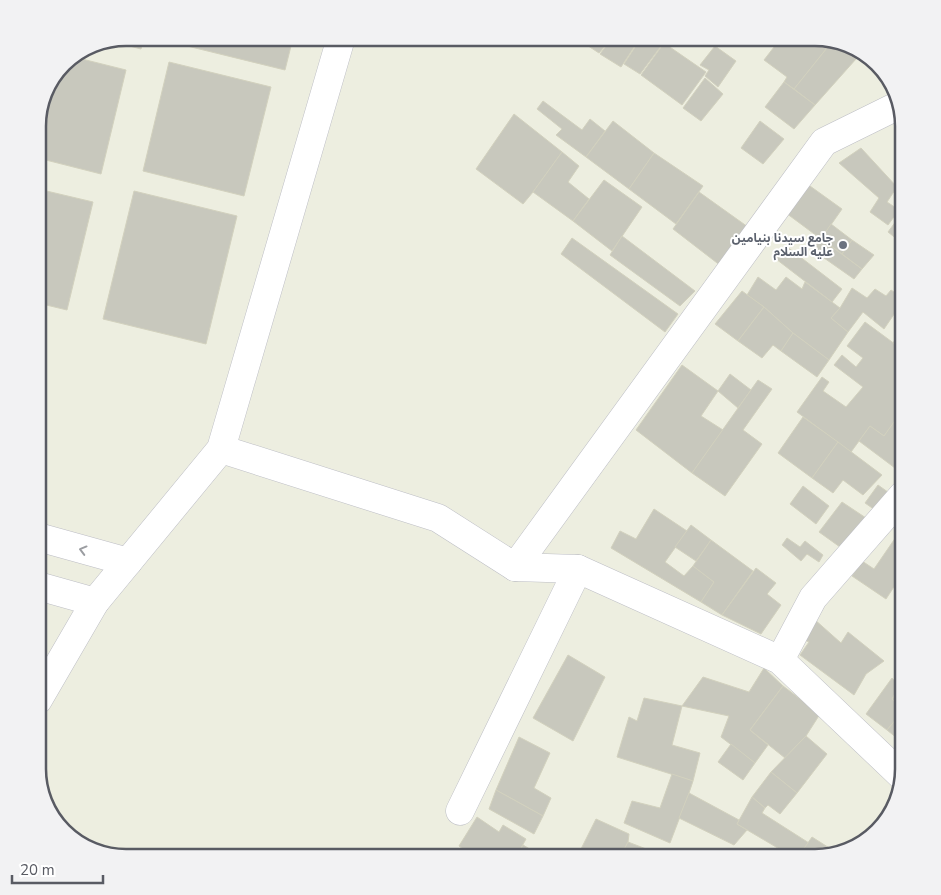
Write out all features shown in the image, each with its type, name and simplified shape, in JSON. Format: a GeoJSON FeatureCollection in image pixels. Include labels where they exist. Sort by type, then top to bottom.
{"type":"FeatureCollection","features":[{"type":"Feature","properties":{"kind":"street"},"geometry":{"type":"LineString","coordinates":[[46,686],[95,602],[221,449],[339,46]]}},
{"type":"Feature","properties":{"kind":"street"},"geometry":{"type":"LineString","coordinates":[[515,567],[824,142],[892,108]]}},
{"type":"Feature","properties":{"kind":"street"},"geometry":{"type":"LineString","coordinates":[[221,449],[438,518],[515,567],[578,569],[780,660],[895,769]]}},
{"type":"Feature","properties":{"kind":"street"},"geometry":{"type":"LineString","coordinates":[[780,660],[813,598],[895,504]]}},
{"type":"Feature","properties":{"kind":"street"},"geometry":{"type":"LineString","coordinates":[[46,539],[128,562]]}},
{"type":"Feature","properties":{"kind":"street"},"geometry":{"type":"LineString","coordinates":[[460,811],[578,569]]}},
{"type":"Feature","properties":{"kind":"street"},"geometry":{"type":"LineString","coordinates":[[46,588],[95,602]]}},
{"type":"Feature","properties":{"kind":"building"},"geometry":{"type":"Polygon","coordinates":[[[129,46],[142,46],[141,49],[129,46]]]}},
{"type":"Feature","properties":{"kind":"building"},"geometry":{"type":"Polygon","coordinates":[[[187,46],[291,46],[285,70],[187,46]]]}},
{"type":"Feature","properties":{"kind":"building"},"geometry":{"type":"Polygon","coordinates":[[[588,46],[605,46],[599,53],[588,46]]]}},
{"type":"Feature","properties":{"kind":"building"},"geometry":{"type":"Polygon","coordinates":[[[606,46],[635,46],[621,67],[600,54],[606,46]]]}},
{"type":"Feature","properties":{"kind":"building"},"geometry":{"type":"Polygon","coordinates":[[[636,46],[661,46],[640,74],[624,64],[636,46]]]}},
{"type":"Feature","properties":{"kind":"building"},"geometry":{"type":"Polygon","coordinates":[[[662,46],[668,46],[706,72],[682,105],[641,75],[662,46]]]}},
{"type":"Feature","properties":{"kind":"building"},"geometry":{"type":"Polygon","coordinates":[[[715,46],[736,61],[718,87],[705,76],[709,70],[700,65],[715,46]]]}},
{"type":"Feature","properties":{"kind":"building"},"geometry":{"type":"Polygon","coordinates":[[[775,46],[827,48],[794,89],[784,82],[787,77],[764,60],[775,46]]]}},
{"type":"Feature","properties":{"kind":"building"},"geometry":{"type":"Polygon","coordinates":[[[827,48],[845,52],[856,59],[815,105],[794,89],[827,48]]]}},
{"type":"Feature","properties":{"kind":"building"},"geometry":{"type":"Polygon","coordinates":[[[83,59],[126,70],[101,174],[46,160],[46,121],[49,106],[63,78],[83,59]]]}},
{"type":"Feature","properties":{"kind":"building"},"geometry":{"type":"Polygon","coordinates":[[[169,62],[271,87],[244,196],[143,171],[169,62]]]}},
{"type":"Feature","properties":{"kind":"building"},"geometry":{"type":"Polygon","coordinates":[[[705,78],[723,94],[701,121],[683,108],[705,78]]]}},
{"type":"Feature","properties":{"kind":"building"},"geometry":{"type":"Polygon","coordinates":[[[784,82],[815,105],[794,129],[765,107],[784,82]]]}},
{"type":"Feature","properties":{"kind":"building"},"geometry":{"type":"Polygon","coordinates":[[[543,101],[582,130],[590,119],[605,131],[586,157],[556,135],[562,129],[537,109],[543,101]]]}},
{"type":"Feature","properties":{"kind":"building"},"geometry":{"type":"Polygon","coordinates":[[[514,114],[562,152],[523,204],[476,169],[514,114]]]}},
{"type":"Feature","properties":{"kind":"building"},"geometry":{"type":"Polygon","coordinates":[[[613,121],[654,153],[629,189],[586,157],[613,121]]]}},
{"type":"Feature","properties":{"kind":"building"},"geometry":{"type":"Polygon","coordinates":[[[760,121],[784,139],[763,164],[741,148],[760,121]]]}},
{"type":"Feature","properties":{"kind":"building"},"geometry":{"type":"Polygon","coordinates":[[[861,148],[895,185],[895,190],[887,202],[895,207],[895,215],[888,225],[870,212],[879,198],[839,163],[861,148]]]}},
{"type":"Feature","properties":{"kind":"building"},"geometry":{"type":"Polygon","coordinates":[[[562,152],[579,166],[568,182],[589,199],[573,221],[533,192],[562,152]]]}},
{"type":"Feature","properties":{"kind":"building"},"geometry":{"type":"Polygon","coordinates":[[[654,153],[703,186],[676,224],[629,189],[654,153]]]}},
{"type":"Feature","properties":{"kind":"building"},"geometry":{"type":"Polygon","coordinates":[[[604,180],[642,207],[612,251],[573,221],[604,180]]]}},
{"type":"Feature","properties":{"kind":"building"},"geometry":{"type":"Polygon","coordinates":[[[803,181],[842,209],[821,239],[782,210],[803,181]]]}},
{"type":"Feature","properties":{"kind":"building"},"geometry":{"type":"Polygon","coordinates":[[[46,191],[93,202],[67,310],[46,305],[46,191]]]}},
{"type":"Feature","properties":{"kind":"building"},"geometry":{"type":"Polygon","coordinates":[[[134,191],[237,216],[206,344],[103,319],[134,191]]]}},
{"type":"Feature","properties":{"kind":"building"},"geometry":{"type":"Polygon","coordinates":[[[699,192],[748,227],[721,266],[673,229],[699,192]]]}},
{"type":"Feature","properties":{"kind":"building"},"geometry":{"type":"Polygon","coordinates":[[[895,222],[895,238],[888,232],[895,222]]]}},
{"type":"Feature","properties":{"kind":"building"},"geometry":{"type":"Polygon","coordinates":[[[831,224],[852,240],[842,254],[821,239],[831,224]]]}},
{"type":"Feature","properties":{"kind":"building"},"geometry":{"type":"Polygon","coordinates":[[[816,235],[862,269],[854,279],[807,246],[816,235]]]}},
{"type":"Feature","properties":{"kind":"building"},"geometry":{"type":"Polygon","coordinates":[[[622,236],[695,291],[680,306],[610,255],[622,236]]]}},
{"type":"Feature","properties":{"kind":"building"},"geometry":{"type":"Polygon","coordinates":[[[572,238],[678,314],[665,332],[561,254],[572,238]]]}},
{"type":"Feature","properties":{"kind":"building"},"geometry":{"type":"Polygon","coordinates":[[[852,240],[874,255],[862,269],[842,254],[852,240]]]}},
{"type":"Feature","properties":{"kind":"building"},"geometry":{"type":"Polygon","coordinates":[[[786,246],[842,289],[832,302],[776,259],[786,246]]]}},
{"type":"Feature","properties":{"kind":"building"},"geometry":{"type":"Polygon","coordinates":[[[758,277],[776,290],[786,277],[802,289],[805,282],[840,308],[831,318],[848,332],[829,360],[747,295],[758,277]]]}},
{"type":"Feature","properties":{"kind":"building"},"geometry":{"type":"Polygon","coordinates":[[[852,288],[867,298],[875,289],[886,296],[891,290],[895,293],[895,313],[884,329],[863,312],[848,332],[831,318],[840,308],[852,288]]]}},
{"type":"Feature","properties":{"kind":"building"},"geometry":{"type":"Polygon","coordinates":[[[742,291],[764,307],[738,341],[715,324],[742,291]]]}},
{"type":"Feature","properties":{"kind":"building"},"geometry":{"type":"Polygon","coordinates":[[[764,307],[793,333],[781,351],[773,345],[762,358],[738,341],[764,307]]]}},
{"type":"Feature","properties":{"kind":"building"},"geometry":{"type":"Polygon","coordinates":[[[865,322],[895,344],[895,421],[884,436],[870,426],[851,452],[797,412],[822,377],[829,382],[823,391],[846,407],[863,387],[834,365],[842,355],[856,367],[863,358],[847,346],[865,322]]]}},
{"type":"Feature","properties":{"kind":"building"},"geometry":{"type":"Polygon","coordinates":[[[793,333],[829,360],[817,377],[781,351],[793,333]]]}},
{"type":"Feature","properties":{"kind":"building"},"geometry":{"type":"Polygon","coordinates":[[[682,365],[718,391],[701,416],[723,430],[692,473],[636,430],[682,365]]]}},
{"type":"Feature","properties":{"kind":"building"},"geometry":{"type":"Polygon","coordinates":[[[730,374],[751,390],[738,408],[718,391],[730,374]]]}},
{"type":"Feature","properties":{"kind":"building"},"geometry":{"type":"Polygon","coordinates":[[[758,380],[772,389],[743,430],[762,444],[725,496],[692,473],[758,380]]]}},
{"type":"Feature","properties":{"kind":"building"},"geometry":{"type":"Polygon","coordinates":[[[803,417],[838,442],[812,478],[778,453],[803,417]]]}},
{"type":"Feature","properties":{"kind":"building"},"geometry":{"type":"Polygon","coordinates":[[[895,420],[895,468],[859,441],[870,426],[884,436],[895,420]]]}},
{"type":"Feature","properties":{"kind":"building"},"geometry":{"type":"Polygon","coordinates":[[[838,442],[882,475],[863,495],[843,480],[833,493],[812,478],[838,442]]]}},
{"type":"Feature","properties":{"kind":"building"},"geometry":{"type":"Polygon","coordinates":[[[878,485],[892,495],[878,512],[865,503],[878,485]]]}},
{"type":"Feature","properties":{"kind":"building"},"geometry":{"type":"Polygon","coordinates":[[[803,486],[829,506],[816,524],[790,504],[803,486]]]}},
{"type":"Feature","properties":{"kind":"building"},"geometry":{"type":"Polygon","coordinates":[[[842,502],[869,520],[847,552],[819,532],[842,502]]]}},
{"type":"Feature","properties":{"kind":"building"},"geometry":{"type":"Polygon","coordinates":[[[654,509],[687,531],[665,562],[684,576],[693,566],[714,582],[701,602],[611,548],[620,531],[636,539],[654,509]]]}},
{"type":"Feature","properties":{"kind":"building"},"geometry":{"type":"Polygon","coordinates":[[[691,525],[711,540],[696,561],[675,547],[691,525]]]}},
{"type":"Feature","properties":{"kind":"building"},"geometry":{"type":"Polygon","coordinates":[[[787,538],[800,547],[805,541],[823,555],[819,562],[807,554],[801,561],[782,545],[787,538]]]}},
{"type":"Feature","properties":{"kind":"building"},"geometry":{"type":"Polygon","coordinates":[[[895,538],[895,585],[886,599],[852,576],[862,561],[874,569],[895,538]]]}},
{"type":"Feature","properties":{"kind":"building"},"geometry":{"type":"Polygon","coordinates":[[[711,540],[753,571],[722,615],[701,602],[714,582],[693,566],[711,540]]]}},
{"type":"Feature","properties":{"kind":"building"},"geometry":{"type":"Polygon","coordinates":[[[756,568],[776,583],[767,594],[781,605],[761,634],[722,615],[756,568]]]}},
{"type":"Feature","properties":{"kind":"building"},"geometry":{"type":"Polygon","coordinates":[[[814,619],[841,643],[848,632],[884,661],[866,674],[854,695],[800,655],[809,642],[800,638],[814,619]]]}},
{"type":"Feature","properties":{"kind":"building"},"geometry":{"type":"Polygon","coordinates":[[[568,655],[605,677],[573,741],[533,718],[568,655]]]}},
{"type":"Feature","properties":{"kind":"building"},"geometry":{"type":"Polygon","coordinates":[[[764,668],[783,686],[750,730],[768,745],[755,763],[721,737],[729,716],[682,706],[703,677],[749,692],[764,668]]]}},
{"type":"Feature","properties":{"kind":"building"},"geometry":{"type":"Polygon","coordinates":[[[892,678],[895,681],[895,693],[892,699],[895,702],[895,720],[887,730],[866,714],[892,678]]]}},
{"type":"Feature","properties":{"kind":"building"},"geometry":{"type":"Polygon","coordinates":[[[783,686],[820,714],[806,736],[785,758],[750,730],[783,686]]]}},
{"type":"Feature","properties":{"kind":"building"},"geometry":{"type":"Polygon","coordinates":[[[644,698],[682,706],[672,745],[700,753],[693,781],[617,757],[629,717],[637,721],[644,698]]]}},
{"type":"Feature","properties":{"kind":"building"},"geometry":{"type":"Polygon","coordinates":[[[895,720],[895,736],[887,730],[895,720]]]}},
{"type":"Feature","properties":{"kind":"building"},"geometry":{"type":"Polygon","coordinates":[[[806,736],[827,754],[797,793],[771,772],[806,736]]]}},
{"type":"Feature","properties":{"kind":"building"},"geometry":{"type":"Polygon","coordinates":[[[519,737],[550,753],[534,788],[551,798],[543,816],[496,790],[519,737]]]}},
{"type":"Feature","properties":{"kind":"building"},"geometry":{"type":"Polygon","coordinates":[[[731,744],[755,763],[743,780],[718,762],[731,744]]]}},
{"type":"Feature","properties":{"kind":"building"},"geometry":{"type":"Polygon","coordinates":[[[771,772],[797,793],[780,814],[768,805],[765,808],[752,797],[771,772]]]}},
{"type":"Feature","properties":{"kind":"building"},"geometry":{"type":"Polygon","coordinates":[[[672,774],[693,781],[670,843],[624,823],[632,801],[660,808],[672,774]]]}},
{"type":"Feature","properties":{"kind":"building"},"geometry":{"type":"Polygon","coordinates":[[[496,790],[543,816],[534,834],[489,809],[496,790]]]}},
{"type":"Feature","properties":{"kind":"building"},"geometry":{"type":"Polygon","coordinates":[[[689,793],[739,820],[737,824],[747,830],[734,845],[679,818],[689,793]]]}},
{"type":"Feature","properties":{"kind":"building"},"geometry":{"type":"Polygon","coordinates":[[[752,797],[765,808],[762,813],[809,843],[804,849],[779,849],[737,824],[752,797]]]}},
{"type":"Feature","properties":{"kind":"building"},"geometry":{"type":"Polygon","coordinates":[[[477,817],[499,832],[503,825],[526,839],[520,849],[463,849],[459,846],[477,817]]]}},
{"type":"Feature","properties":{"kind":"building"},"geometry":{"type":"Polygon","coordinates":[[[596,819],[629,834],[624,849],[581,849],[596,819]]]}},
{"type":"Feature","properties":{"kind":"building"},"geometry":{"type":"Polygon","coordinates":[[[812,837],[828,847],[814,849],[804,849],[812,837]]]}},
{"type":"Feature","properties":{"kind":"building"},"geometry":{"type":"Polygon","coordinates":[[[628,842],[646,849],[624,849],[628,842]]]}},
{"type":"Feature","properties":{"kind":"building"},"geometry":{"type":"Polygon","coordinates":[[[523,845],[530,849],[521,849],[523,845]]]}},
{"type":"Feature","properties":{"kind":"place","name":"جامع سيدنا بنيامين عليه السلام"},"geometry":{"type":"Point","coordinates":[843,245]}}]}
